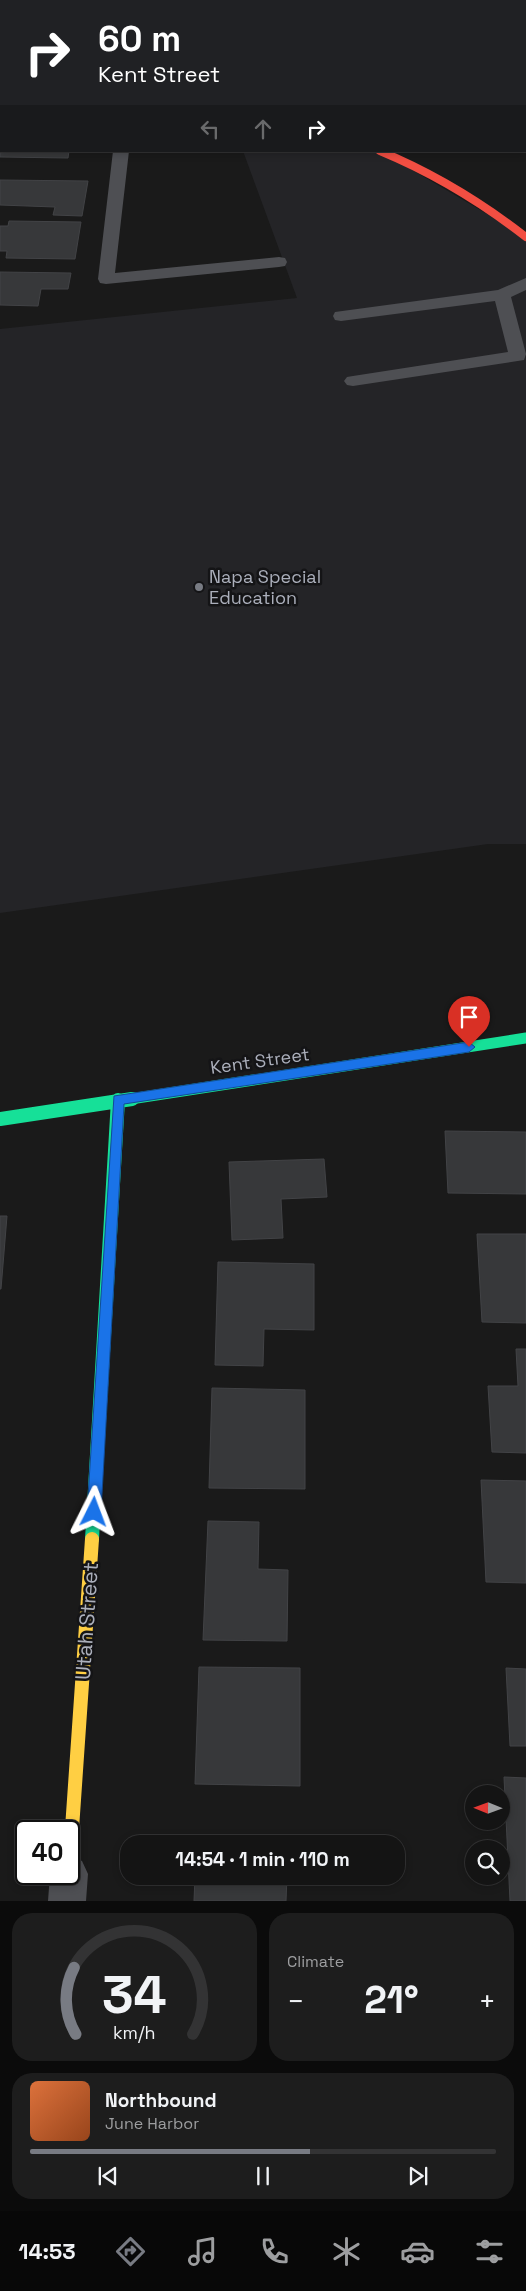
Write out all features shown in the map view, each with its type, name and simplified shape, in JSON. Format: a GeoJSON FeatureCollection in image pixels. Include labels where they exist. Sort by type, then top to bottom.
{"type":"FeatureCollection","features":[{"type":"Feature","properties":{"kind":"street"},"geometry":{"type":"LineString","coordinates":[[382,152],[425,170],[468,195],[526,237]]}},
{"type":"Feature","properties":{"kind":"street","name":"Kent Street"},"geometry":{"type":"LineString","coordinates":[[0,1119],[526,1038]]}},
{"type":"Feature","properties":{"kind":"street","name":"Utah Street"},"geometry":{"type":"LineString","coordinates":[[73,1820],[89,1600],[118,1100]]}},
{"type":"Feature","properties":{"kind":"street","name":"Utah Street"},"geometry":{"type":"LineString","coordinates":[[67,1901],[68,1885]]}},
{"type":"Feature","properties":{"kind":"lane"},"geometry":{"type":"LineString","coordinates":[[121,152],[106,279],[279,262]]}},
{"type":"Feature","properties":{"kind":"lane"},"geometry":{"type":"LineString","coordinates":[[341,316],[502,295],[526,283]]}},
{"type":"Feature","properties":{"kind":"lane"},"geometry":{"type":"LineString","coordinates":[[353,381],[518,356],[502,295]]}},
{"type":"Feature","properties":{"kind":"shaded area","name":"Napa Special Education"},"geometry":{"type":"Polygon","coordinates":[[[243,152],[382,152],[526,237],[526,844],[488,844],[0,913],[0,329],[297,298],[243,152]]]}},
{"type":"Feature","properties":{"kind":"building"},"geometry":{"type":"Polygon","coordinates":[[[0,152],[69,152],[68,158],[0,157],[0,152]]]}},
{"type":"Feature","properties":{"kind":"building"},"geometry":{"type":"Polygon","coordinates":[[[0,180],[88,181],[82,216],[53,215],[55,207],[0,205],[0,180]]]}},
{"type":"Feature","properties":{"kind":"building"},"geometry":{"type":"Polygon","coordinates":[[[9,221],[81,222],[75,259],[6,258],[7,251],[0,251],[0,226],[8,226],[9,221]]]}},
{"type":"Feature","properties":{"kind":"building"},"geometry":{"type":"Polygon","coordinates":[[[0,272],[71,273],[68,289],[41,289],[38,306],[0,305],[0,272]]]}},
{"type":"Feature","properties":{"kind":"building"},"geometry":{"type":"Polygon","coordinates":[[[445,1131],[526,1132],[526,1194],[448,1193],[445,1131]]]}},
{"type":"Feature","properties":{"kind":"building"},"geometry":{"type":"Polygon","coordinates":[[[324,1159],[327,1197],[281,1199],[283,1238],[232,1240],[229,1162],[324,1159]]]}},
{"type":"Feature","properties":{"kind":"building"},"geometry":{"type":"Polygon","coordinates":[[[0,1216],[7,1216],[1,1289],[0,1289],[0,1216]]]}},
{"type":"Feature","properties":{"kind":"building"},"geometry":{"type":"Polygon","coordinates":[[[477,1234],[526,1234],[526,1323],[482,1322],[477,1234]]]}},
{"type":"Feature","properties":{"kind":"building"},"geometry":{"type":"Polygon","coordinates":[[[218,1262],[314,1264],[314,1330],[264,1329],[263,1366],[215,1365],[218,1262]]]}},
{"type":"Feature","properties":{"kind":"building"},"geometry":{"type":"Polygon","coordinates":[[[516,1349],[526,1349],[526,1453],[492,1452],[488,1386],[518,1386],[516,1349]]]}},
{"type":"Feature","properties":{"kind":"building"},"geometry":{"type":"Polygon","coordinates":[[[212,1388],[305,1390],[305,1489],[209,1488],[212,1388]]]}},
{"type":"Feature","properties":{"kind":"building"},"geometry":{"type":"Polygon","coordinates":[[[481,1480],[526,1481],[526,1583],[486,1582],[481,1480]]]}},
{"type":"Feature","properties":{"kind":"building"},"geometry":{"type":"Polygon","coordinates":[[[208,1521],[259,1522],[258,1569],[288,1570],[287,1641],[203,1640],[208,1521]]]}},
{"type":"Feature","properties":{"kind":"building"},"geometry":{"type":"Polygon","coordinates":[[[199,1667],[300,1668],[300,1786],[195,1784],[199,1667]]]}},
{"type":"Feature","properties":{"kind":"building"},"geometry":{"type":"Polygon","coordinates":[[[506,1668],[526,1669],[526,1746],[510,1746],[506,1668]]]}},
{"type":"Feature","properties":{"kind":"building"},"geometry":{"type":"Polygon","coordinates":[[[504,1777],[526,1778],[526,1901],[510,1901],[510,1840],[507,1840],[507,1830],[510,1830],[510,1785],[504,1785],[504,1777]]]}},
{"type":"Feature","properties":{"kind":"building"},"geometry":{"type":"Polygon","coordinates":[[[195,1885],[287,1885],[286,1901],[194,1901],[195,1885]]]}},
{"type":"Feature","properties":{"kind":"traffic: fast"},"geometry":{"type":"LineString","coordinates":[[0,1119],[526,1038]]}},
{"type":"Feature","properties":{"kind":"traffic: fast"},"geometry":{"type":"LineString","coordinates":[[92,1539],[118,1100]]}},
{"type":"Feature","properties":{"kind":"traffic: slow"},"geometry":{"type":"LineString","coordinates":[[73,1820],[92,1539]]}},
{"type":"Feature","properties":{"kind":"traffic: jam"},"geometry":{"type":"LineString","coordinates":[[382,152],[419,168],[456,188],[492,211],[526,237]]}},
{"type":"Feature","properties":{"kind":"place","name":"Napa Special Education"},"geometry":{"type":"Point","coordinates":[199,587]}},
{"type":"Feature","properties":{"kind":"route"},"geometry":{"type":"LineString","coordinates":[[94,1512],[118,1100],[469,1047]]}}]}
